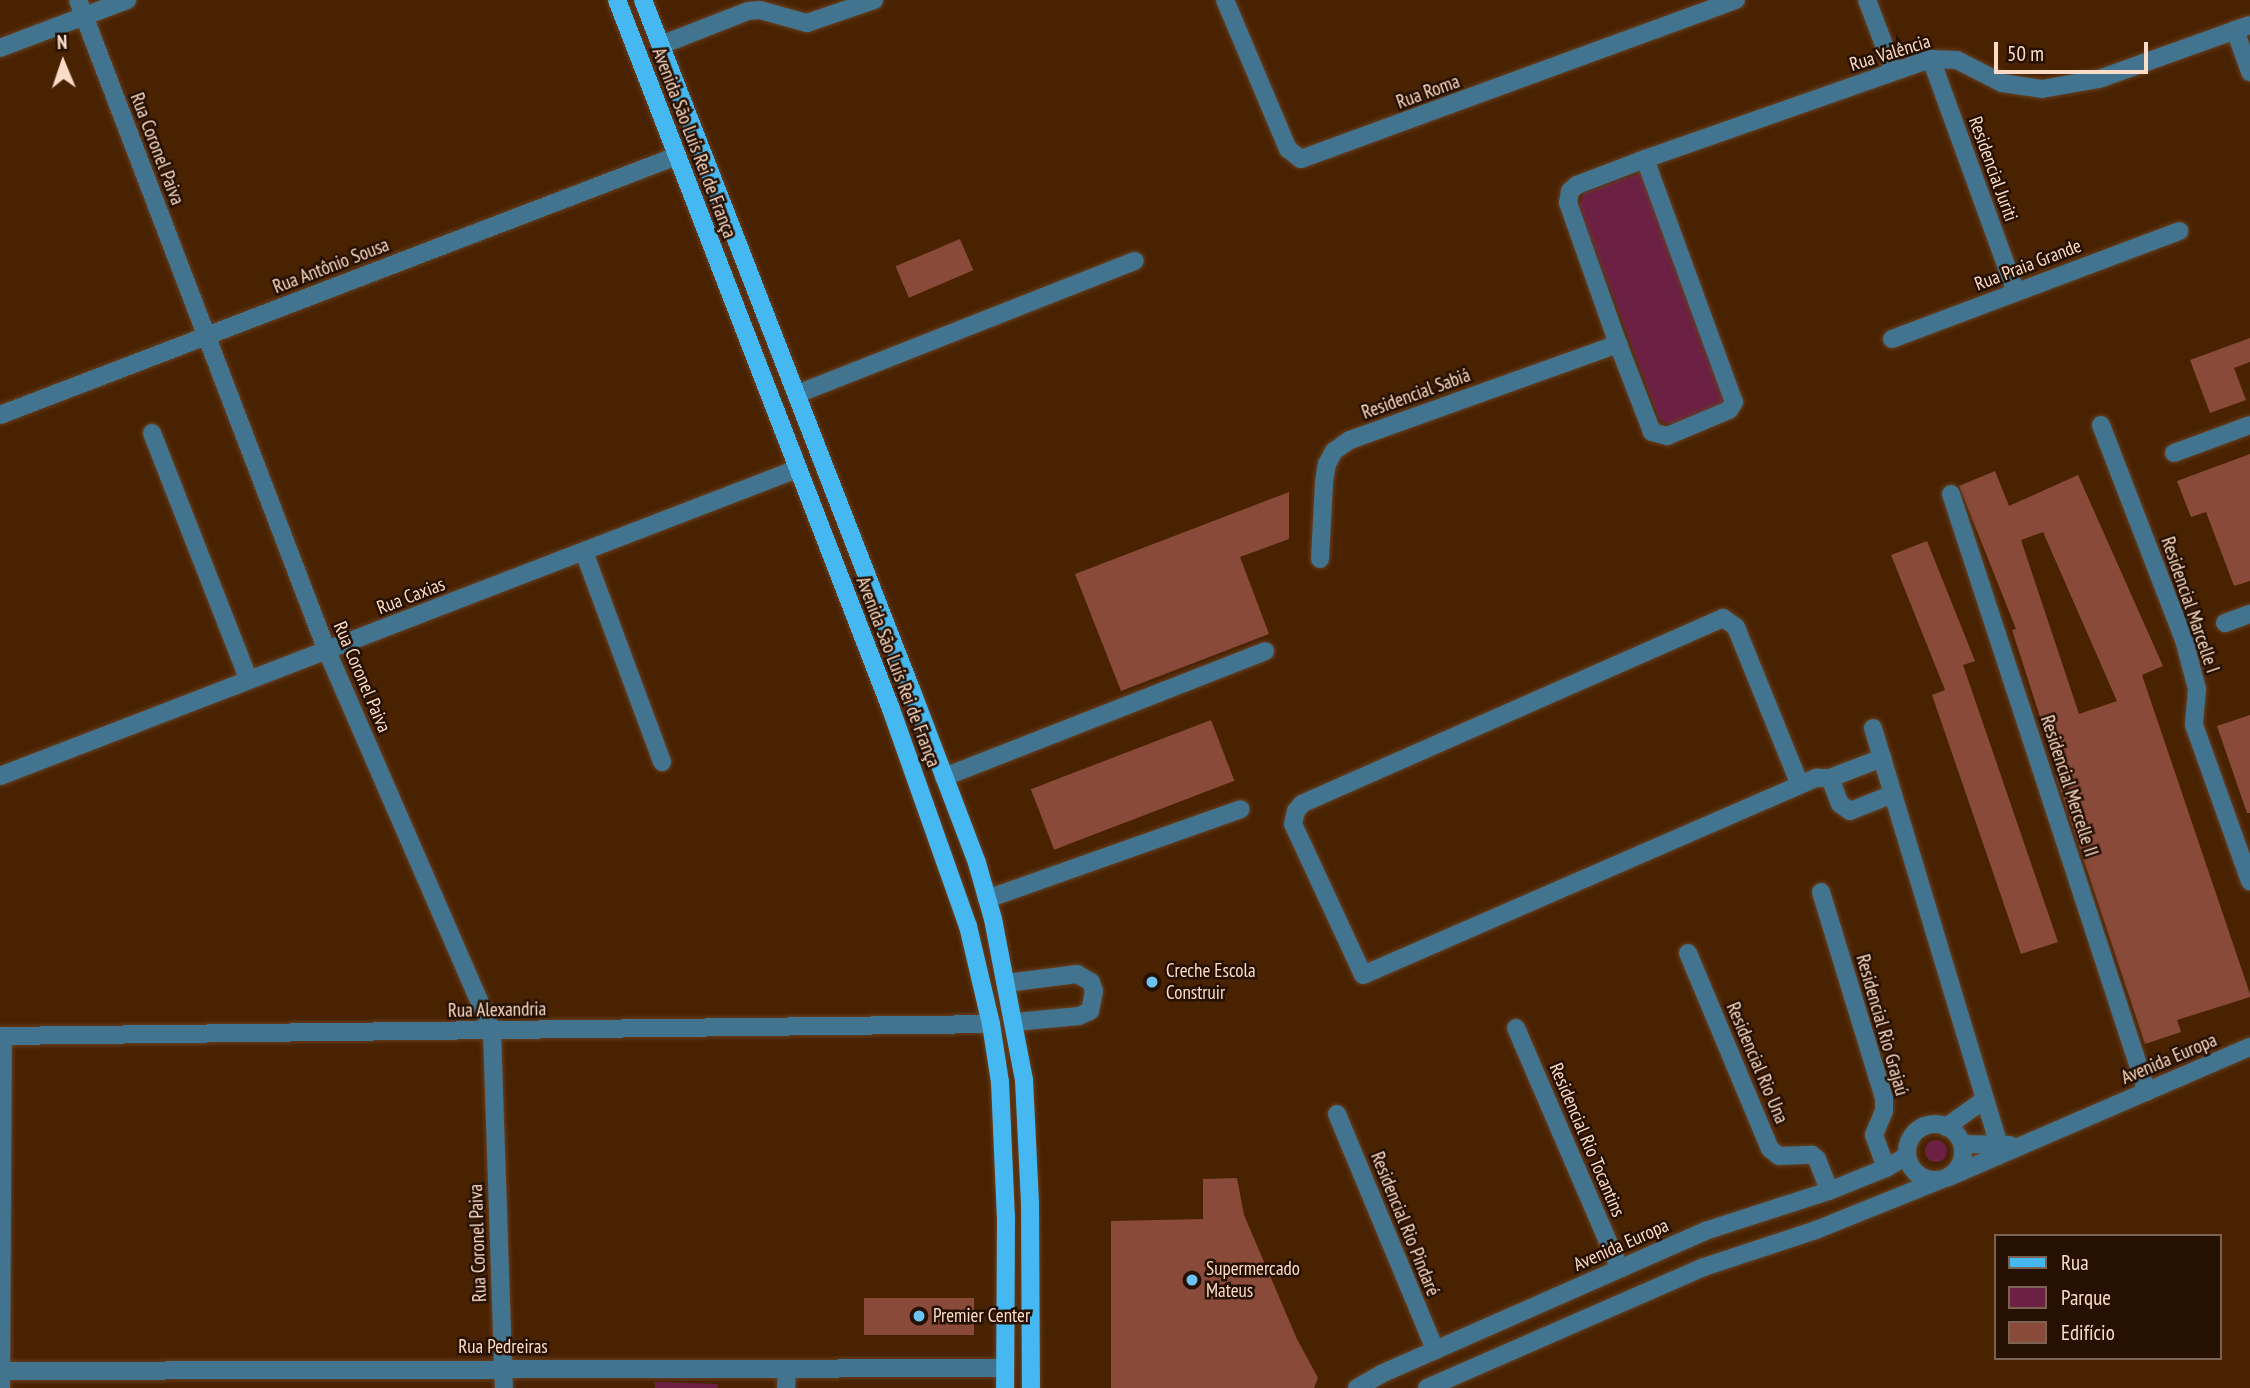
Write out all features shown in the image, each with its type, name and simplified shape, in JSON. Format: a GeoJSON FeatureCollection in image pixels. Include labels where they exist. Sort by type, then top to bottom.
{"type":"FeatureCollection","features":[{"type":"Feature","properties":{"kind":"main road","name":"Avenida São Luís Rei de França"},"geometry":{"type":"LineString","coordinates":[[617,0],[940,842],[968,926],[991,1024],[1000,1082],[1004,1147],[1005,1388]]}},
{"type":"Feature","properties":{"kind":"main road","name":"Avenida São Luís Rei de França"},"geometry":{"type":"LineString","coordinates":[[643,0],[944,777],[987,900],[1015,1022],[1024,1080],[1028,1148],[1031,1388]]}},
{"type":"Feature","properties":{"kind":"street"},"geometry":{"type":"LineString","coordinates":[[0,48],[81,8],[127,0]]}},
{"type":"Feature","properties":{"kind":"street"},"geometry":{"type":"LineString","coordinates":[[661,46],[748,11],[760,10],[807,23],[874,0]]}},
{"type":"Feature","properties":{"kind":"street","name":"Rua Roma"},"geometry":{"type":"LineString","coordinates":[[1225,0],[1288,149],[1301,159],[1736,0]]}},
{"type":"Feature","properties":{"kind":"street"},"geometry":{"type":"LineString","coordinates":[[1867,0],[1894,71]]}},
{"type":"Feature","properties":{"kind":"street","name":"Rua Coronel Paiva"},"geometry":{"type":"LineString","coordinates":[[81,8],[327,651],[492,1031],[504,1388]]}},
{"type":"Feature","properties":{"kind":"street"},"geometry":{"type":"LineString","coordinates":[[2242,28],[2250,72]]}},
{"type":"Feature","properties":{"kind":"street","name":"Rua Valência"},"geometry":{"type":"LineString","coordinates":[[1618,344],[1568,203],[1570,191],[1583,182],[1931,59],[1950,58],[2011,86],[2042,89],[2099,79],[2242,28]]}},
{"type":"Feature","properties":{"kind":"street","name":"Residencial Juriti"},"geometry":{"type":"LineString","coordinates":[[1931,59],[2016,292]]}},
{"type":"Feature","properties":{"kind":"street","name":"Rua Antônio Sousa"},"geometry":{"type":"LineString","coordinates":[[0,415],[677,156]]}},
{"type":"Feature","properties":{"kind":"street"},"geometry":{"type":"LineString","coordinates":[[1618,344],[1652,432],[1667,436],[1729,410],[1734,401],[1645,159]]}},
{"type":"Feature","properties":{"kind":"street","name":"Rua Praia Grande"},"geometry":{"type":"LineString","coordinates":[[1892,339],[2179,231]]}},
{"type":"Feature","properties":{"kind":"street"},"geometry":{"type":"LineString","coordinates":[[797,394],[1135,261]]}},
{"type":"Feature","properties":{"kind":"street","name":"Residencial Sabiá"},"geometry":{"type":"LineString","coordinates":[[1320,559],[1324,482],[1327,464],[1334,451],[1350,440],[1618,344]]}},
{"type":"Feature","properties":{"kind":"street","name":"Residencial Marcelle I"},"geometry":{"type":"LineString","coordinates":[[2101,425],[2184,640],[2197,689],[2194,725],[2250,881]]}},
{"type":"Feature","properties":{"kind":"street"},"geometry":{"type":"LineString","coordinates":[[2174,453],[2250,425]]}},
{"type":"Feature","properties":{"kind":"street"},"geometry":{"type":"LineString","coordinates":[[152,433],[249,680]]}},
{"type":"Feature","properties":{"kind":"street","name":"Rua Caxias"},"geometry":{"type":"LineString","coordinates":[[0,776],[327,651],[587,560],[797,469]]}},
{"type":"Feature","properties":{"kind":"street","name":"Residencial Mercelle II"},"geometry":{"type":"LineString","coordinates":[[1951,494],[2147,1092]]}},
{"type":"Feature","properties":{"kind":"street"},"geometry":{"type":"LineString","coordinates":[[587,560],[662,762]]}},
{"type":"Feature","properties":{"kind":"street"},"geometry":{"type":"LineString","coordinates":[[2225,623],[2250,614]]}},
{"type":"Feature","properties":{"kind":"street"},"geometry":{"type":"LineString","coordinates":[[1800,785],[1736,627],[1723,618],[1302,804],[1296,811],[1293,824],[1363,975],[1800,785],[1817,778],[1830,778],[1882,758]]}},
{"type":"Feature","properties":{"kind":"street"},"geometry":{"type":"LineString","coordinates":[[944,777],[1265,651]]}},
{"type":"Feature","properties":{"kind":"street"},"geometry":{"type":"LineString","coordinates":[[1873,728],[1998,1151]]}},
{"type":"Feature","properties":{"kind":"street"},"geometry":{"type":"LineString","coordinates":[[1830,778],[1840,804],[1850,811],[1892,794]]}},
{"type":"Feature","properties":{"kind":"street"},"geometry":{"type":"LineString","coordinates":[[987,900],[1241,809]]}},
{"type":"Feature","properties":{"kind":"street","name":"Residencial Rio Grajaú"},"geometry":{"type":"LineString","coordinates":[[1821,892],[1884,1098],[1884,1111],[1874,1135],[1886,1168]]}},
{"type":"Feature","properties":{"kind":"street","name":"Residencial Rio Una"},"geometry":{"type":"LineString","coordinates":[[1688,953],[1770,1149],[1779,1156],[1812,1155],[1829,1191]]}},
{"type":"Feature","properties":{"kind":"street"},"geometry":{"type":"LineString","coordinates":[[1006,983],[1077,974],[1091,982],[1094,991],[1090,1011],[1079,1016],[1015,1022]]}},
{"type":"Feature","properties":{"kind":"street","name":"Rua Alexandria"},"geometry":{"type":"LineString","coordinates":[[2,1036],[991,1024]]}},
{"type":"Feature","properties":{"kind":"street","name":"Residencial Rio Tocantins"},"geometry":{"type":"LineString","coordinates":[[1516,1028],[1620,1269]]}},
{"type":"Feature","properties":{"kind":"street"},"geometry":{"type":"LineString","coordinates":[[1,1388],[2,1036]]}},
{"type":"Feature","properties":{"kind":"street","name":"Avenida Europa"},"geometry":{"type":"LineString","coordinates":[[1427,1388],[1704,1267],[1816,1230],[1944,1179],[1998,1151],[2028,1143],[2250,1047]]}},
{"type":"Feature","properties":{"kind":"street"},"geometry":{"type":"LineString","coordinates":[[1946,1127],[1984,1100]]}},
{"type":"Feature","properties":{"kind":"street","name":"Residencial Rio Pindaré"},"geometry":{"type":"LineString","coordinates":[[1337,1114],[1435,1350]]}},
{"type":"Feature","properties":{"kind":"street"},"geometry":{"type":"LineString","coordinates":[[1927,1126],[1946,1127],[1953,1131],[1962,1144],[1961,1163],[1944,1179],[1922,1177],[1915,1172],[1907,1156],[1912,1137],[1927,1126]]}},
{"type":"Feature","properties":{"kind":"street","name":"Avenida Europa"},"geometry":{"type":"LineString","coordinates":[[1962,1144],[1998,1151]]}},
{"type":"Feature","properties":{"kind":"street","name":"Avenida Europa"},"geometry":{"type":"LineString","coordinates":[[1357,1388],[1435,1350],[1722,1224],[1829,1191],[1886,1168],[1907,1156]]}},
{"type":"Feature","properties":{"kind":"street","name":"Rua Pedreiras"},"geometry":{"type":"LineString","coordinates":[[0,1371],[504,1367],[1005,1368]]}},
{"type":"Feature","properties":{"kind":"street"},"geometry":{"type":"LineString","coordinates":[[786,1369],[786,1388]]}},
{"type":"Feature","properties":{"kind":"green space"},"geometry":{"type":"Polygon","coordinates":[[[1640,173],[1644,176],[1725,401],[1721,405],[1668,425],[1659,419],[1579,206],[1584,193],[1640,173]]]}},
{"type":"Feature","properties":{"kind":"green space"},"geometry":{"type":"Polygon","coordinates":[[[1936,1140],[1944,1143],[1947,1151],[1944,1159],[1936,1162],[1928,1159],[1925,1151],[1928,1143],[1936,1140]]]}},
{"type":"Feature","properties":{"kind":"green space"},"geometry":{"type":"Polygon","coordinates":[[[655,1382],[718,1384],[718,1388],[655,1388],[655,1382]]]}},
{"type":"Feature","properties":{"kind":"building"},"geometry":{"type":"Polygon","coordinates":[[[960,239],[973,270],[909,298],[896,266],[960,239]]]}},
{"type":"Feature","properties":{"kind":"building"},"geometry":{"type":"Polygon","coordinates":[[[2250,338],[2250,362],[2234,368],[2246,400],[2210,413],[2190,360],[2250,338]]]}},
{"type":"Feature","properties":{"kind":"building"},"geometry":{"type":"Polygon","coordinates":[[[2250,454],[2250,581],[2234,586],[2206,512],[2191,517],[2177,481],[2250,454]]]}},
{"type":"Feature","properties":{"kind":"building"},"geometry":{"type":"Polygon","coordinates":[[[1995,471],[2009,506],[2078,475],[2163,666],[2142,675],[2250,994],[2250,997],[2177,1020],[2181,1032],[2145,1044],[2056,777],[2059,776],[2012,630],[2016,629],[1959,486],[1995,471]],[[2043,532],[2021,540],[2079,714],[2117,701],[2043,532]]]}},
{"type":"Feature","properties":{"kind":"building"},"geometry":{"type":"Polygon","coordinates":[[[1289,492],[1289,539],[1240,557],[1269,634],[1121,691],[1075,574],[1289,492]]]}},
{"type":"Feature","properties":{"kind":"building"},"geometry":{"type":"Polygon","coordinates":[[[1927,541],[1975,661],[1963,665],[2058,942],[2021,954],[1932,695],[1945,690],[1891,555],[1927,541]]]}},
{"type":"Feature","properties":{"kind":"building"},"geometry":{"type":"Polygon","coordinates":[[[2250,715],[2250,813],[2247,813],[2217,726],[2250,715]]]}},
{"type":"Feature","properties":{"kind":"building"},"geometry":{"type":"Polygon","coordinates":[[[1211,720],[1234,781],[1054,850],[1031,789],[1211,720]]]}},
{"type":"Feature","properties":{"kind":"building","name":"Supermercado Mateus"},"geometry":{"type":"Polygon","coordinates":[[[1237,1178],[1244,1215],[1297,1339],[1318,1378],[1314,1388],[1111,1388],[1111,1221],[1203,1219],[1203,1179],[1237,1178]]]}},
{"type":"Feature","properties":{"kind":"building","name":"Premier Center"},"geometry":{"type":"Polygon","coordinates":[[[864,1298],[974,1298],[974,1335],[864,1335],[864,1298]]]}},
{"type":"Feature","properties":{"kind":"place","name":"Creche Escola Construir"},"geometry":{"type":"Point","coordinates":[1152,982]}},
{"type":"Feature","properties":{"kind":"place","name":"Supermercado Mateus"},"geometry":{"type":"Point","coordinates":[1192,1280]}},
{"type":"Feature","properties":{"kind":"place","name":"Premier Center"},"geometry":{"type":"Point","coordinates":[919,1316]}}]}
